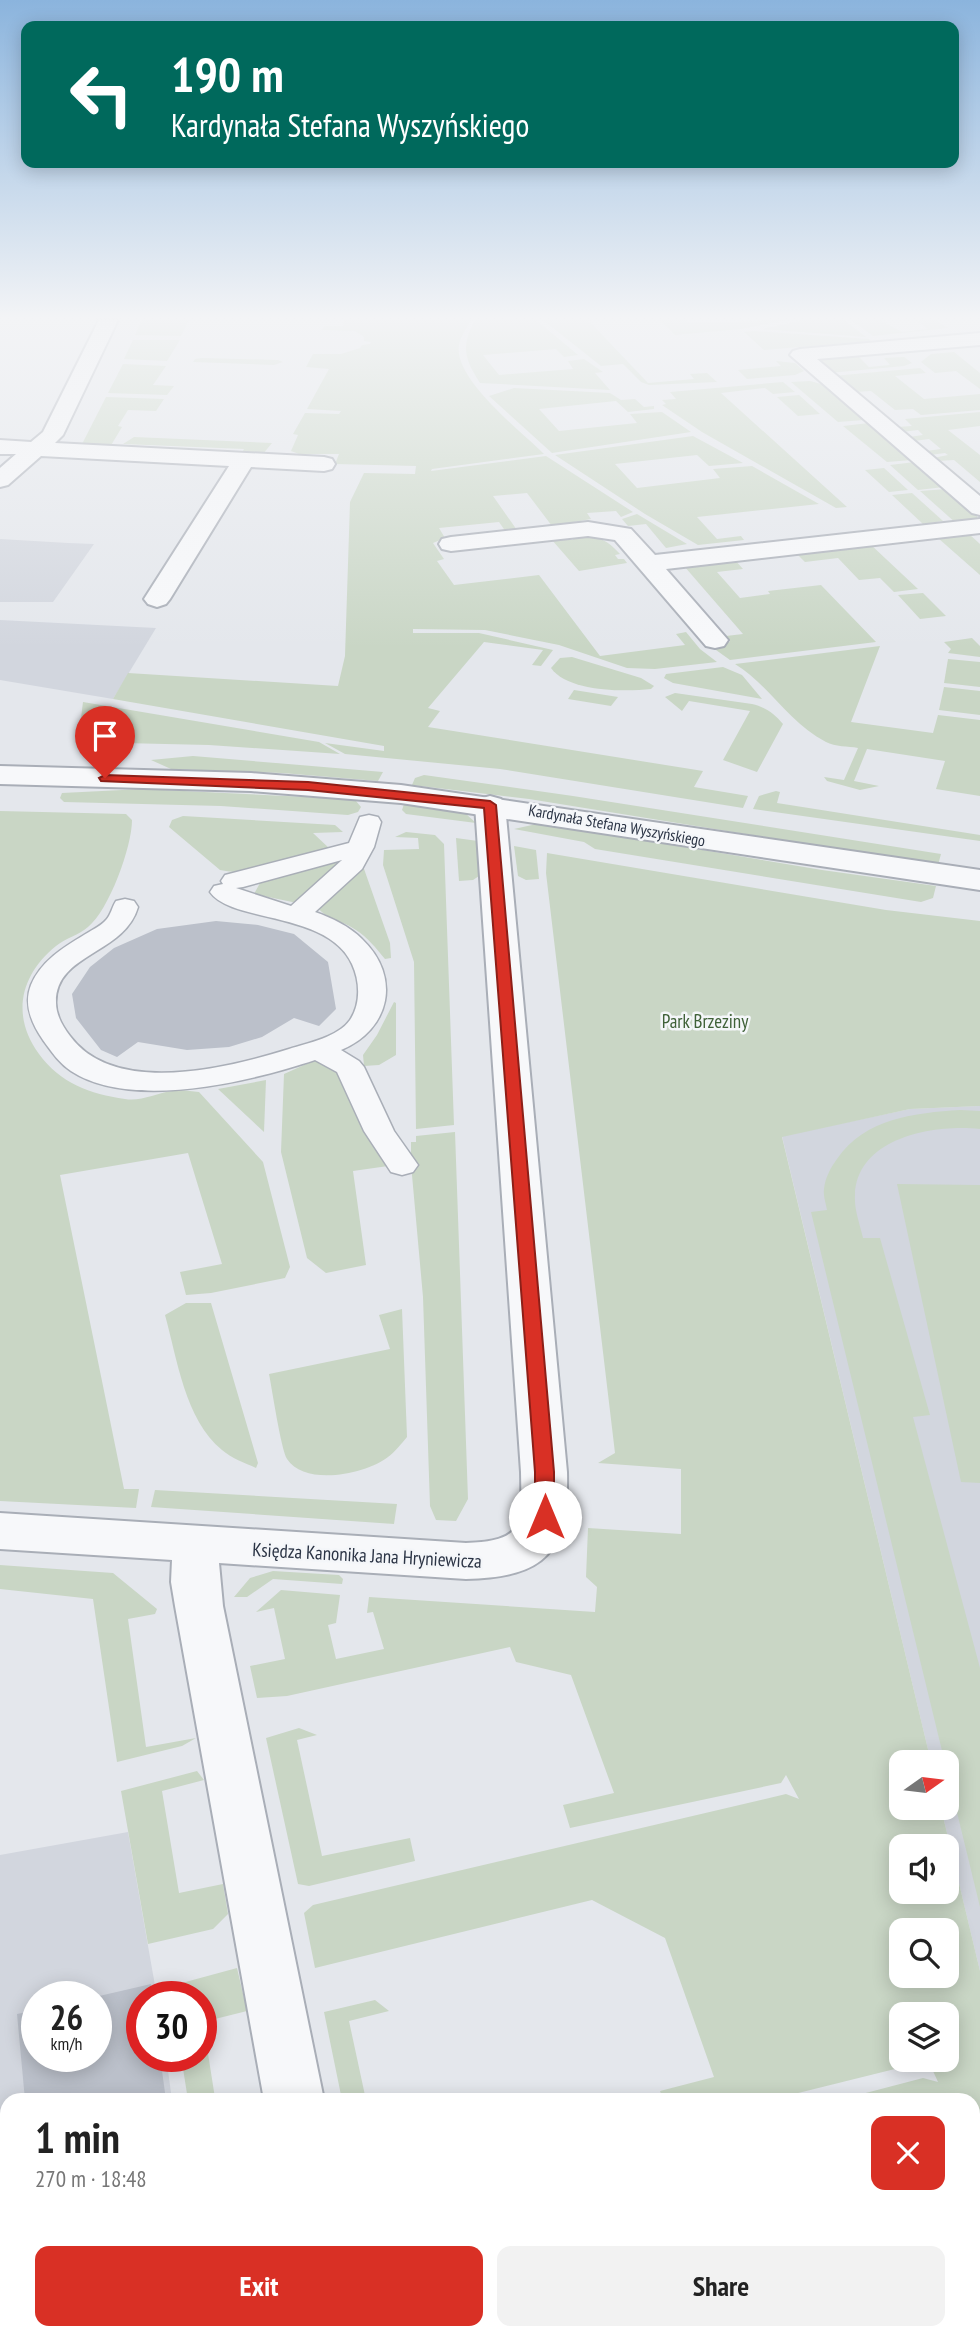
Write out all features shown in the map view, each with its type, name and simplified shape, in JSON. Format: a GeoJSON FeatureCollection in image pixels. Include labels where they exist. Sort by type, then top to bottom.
{"type":"FeatureCollection","features":[{"type":"Feature","properties":{"kind":"street"},"geometry":{"type":"LineString","coordinates":[[0,480],[39,448],[55,429]]}},
{"type":"Feature","properties":{"kind":"street"},"geometry":{"type":"LineString","coordinates":[[887,429],[980,508]]}},
{"type":"Feature","properties":{"kind":"street"},"geometry":{"type":"LineString","coordinates":[[0,447],[324,464]]}},
{"type":"Feature","properties":{"kind":"street"},"geometry":{"type":"LineString","coordinates":[[157,599],[244,460]]}},
{"type":"Feature","properties":{"kind":"street"},"geometry":{"type":"LineString","coordinates":[[650,563],[980,526]]}},
{"type":"Feature","properties":{"kind":"street"},"geometry":{"type":"LineString","coordinates":[[451,544],[588,529],[607,530],[628,537],[715,640]]}},
{"type":"Feature","properties":{"kind":"street","name":"Kardynała Stefana Wyszyńskiego"},"geometry":{"type":"LineString","coordinates":[[0,775],[308,786],[490,805],[767,851],[980,880]]}},
{"type":"Feature","properties":{"kind":"street","name":"Księdza Kanonika Jana Hryniewicza"},"geometry":{"type":"LineString","coordinates":[[0,1531],[196,1546],[491,1562],[510,1558],[527,1549],[538,1535],[545,1517],[544,1472],[490,805]]}},
{"type":"Feature","properties":{"kind":"street"},"geometry":{"type":"LineString","coordinates":[[296,915],[354,864],[369,822]]}},
{"type":"Feature","properties":{"kind":"street"},"geometry":{"type":"LineString","coordinates":[[125,907],[119,924],[73,952],[50,975],[42,998],[44,1015],[51,1031],[65,1050],[87,1069],[118,1077],[153,1081],[240,1072],[318,1049],[359,1029],[372,1003],[373,983],[367,963],[353,945],[336,933],[296,915],[245,903],[229,887],[361,847]]}},
{"type":"Feature","properties":{"kind":"street"},"geometry":{"type":"LineString","coordinates":[[318,1049],[349,1067],[379,1131],[402,1165]]}},
{"type":"Feature","properties":{"kind":"street"},"geometry":{"type":"LineString","coordinates":[[196,1546],[195,1582],[199,1606],[293,2093]]}},
{"type":"Feature","properties":{"kind":"shaded area"},"geometry":{"type":"Polygon","coordinates":[[[0,539],[94,544],[53,602],[0,602],[0,539]]]}},
{"type":"Feature","properties":{"kind":"shaded area"},"geometry":{"type":"Polygon","coordinates":[[[0,620],[156,628],[113,699],[0,680],[0,620]]]}},
{"type":"Feature","properties":{"kind":"shaded area"},"geometry":{"type":"Polygon","coordinates":[[[980,1106],[980,1971],[959,1883],[959,1834],[947,1834],[944,1820],[959,1820],[959,1750],[928,1750],[782,1136],[910,1109],[980,1106]]]}},
{"type":"Feature","properties":{"kind":"shaded area"},"geometry":{"type":"Polygon","coordinates":[[[128,1832],[154,1981],[126,1981],[126,2072],[168,2072],[171,2093],[0,2093],[0,1855],[128,1832]]]}},
{"type":"Feature","properties":{"kind":"green space"},"geometry":{"type":"Polygon","coordinates":[[[90,429],[121,429],[110,447],[80,448],[90,429]]]}},
{"type":"Feature","properties":{"kind":"green space"},"geometry":{"type":"Polygon","coordinates":[[[296,429],[517,429],[544,454],[431,471],[546,456],[633,512],[621,517],[616,511],[587,513],[591,519],[552,526],[527,493],[493,496],[519,533],[506,532],[499,522],[439,528],[445,538],[433,543],[444,559],[437,561],[454,585],[539,575],[600,656],[685,645],[676,634],[686,632],[700,649],[717,662],[655,669],[627,668],[559,645],[485,630],[413,629],[413,633],[479,633],[553,650],[541,666],[532,665],[543,650],[484,642],[428,708],[440,711],[428,727],[703,771],[694,787],[748,796],[743,808],[500,769],[345,754],[325,743],[384,751],[384,746],[113,699],[128,673],[338,686],[345,656],[350,502],[364,473],[415,474],[416,466],[335,464],[339,454],[299,454],[291,451],[298,435],[293,434],[296,429]]]}},
{"type":"Feature","properties":{"kind":"green space"},"geometry":{"type":"Polygon","coordinates":[[[526,429],[687,429],[691,432],[552,453],[526,429]]]}},
{"type":"Feature","properties":{"kind":"green space"},"geometry":{"type":"Polygon","coordinates":[[[698,429],[761,429],[847,507],[836,508],[698,429]]]}},
{"type":"Feature","properties":{"kind":"green space"},"geometry":{"type":"Polygon","coordinates":[[[847,429],[876,429],[912,460],[887,462],[847,429]]]}},
{"type":"Feature","properties":{"kind":"green space"},"geometry":{"type":"Polygon","coordinates":[[[899,429],[955,429],[948,430],[980,455],[980,482],[954,460],[938,461],[933,458],[948,455],[930,455],[926,451],[941,449],[929,439],[914,441],[909,437],[923,435],[918,430],[902,432],[899,429]]]}},
{"type":"Feature","properties":{"kind":"green space"},"geometry":{"type":"Polygon","coordinates":[[[693,436],[743,463],[709,466],[697,455],[615,464],[637,488],[720,478],[713,469],[752,466],[819,504],[697,517],[717,539],[741,536],[744,540],[698,545],[555,455],[693,436]]]}},
{"type":"Feature","properties":{"kind":"green space"},"geometry":{"type":"Polygon","coordinates":[[[134,437],[272,443],[263,454],[240,456],[244,449],[123,444],[134,437]]]}},
{"type":"Feature","properties":{"kind":"green space"},"geometry":{"type":"Polygon","coordinates":[[[915,462],[944,487],[918,490],[890,465],[915,462]]]}},
{"type":"Feature","properties":{"kind":"green space"},"geometry":{"type":"Polygon","coordinates":[[[884,468],[908,490],[889,492],[865,470],[884,468]]]}},
{"type":"Feature","properties":{"kind":"green space"},"geometry":{"type":"Polygon","coordinates":[[[946,489],[977,515],[977,520],[957,524],[920,491],[946,489]]]}},
{"type":"Feature","properties":{"kind":"green space"},"geometry":{"type":"Polygon","coordinates":[[[912,493],[943,521],[923,524],[892,495],[912,493]]]}},
{"type":"Feature","properties":{"kind":"green space"},"geometry":{"type":"Polygon","coordinates":[[[637,514],[687,544],[666,548],[646,524],[628,526],[622,519],[637,514]]]}},
{"type":"Feature","properties":{"kind":"green space"},"geometry":{"type":"Polygon","coordinates":[[[969,534],[980,544],[980,575],[938,538],[969,534]]]}},
{"type":"Feature","properties":{"kind":"green space"},"geometry":{"type":"Polygon","coordinates":[[[587,536],[604,541],[620,554],[615,555],[618,559],[624,559],[627,563],[579,571],[552,540],[573,540],[573,537],[587,536]]]}},
{"type":"Feature","properties":{"kind":"green space"},"geometry":{"type":"Polygon","coordinates":[[[870,544],[918,589],[894,592],[880,578],[859,580],[838,558],[805,562],[796,553],[870,544]]]}},
{"type":"Feature","properties":{"kind":"green space"},"geometry":{"type":"Polygon","coordinates":[[[735,560],[743,569],[717,572],[740,598],[770,594],[768,591],[821,585],[876,642],[730,660],[709,645],[730,642],[726,636],[743,634],[684,566],[735,560]]]}},
{"type":"Feature","properties":{"kind":"green space"},"geometry":{"type":"Polygon","coordinates":[[[923,593],[946,616],[920,619],[898,595],[923,593]]]}},
{"type":"Feature","properties":{"kind":"green space"},"geometry":{"type":"Polygon","coordinates":[[[972,638],[980,646],[980,657],[948,653],[951,649],[944,642],[972,638]]]}},
{"type":"Feature","properties":{"kind":"green space"},"geometry":{"type":"Polygon","coordinates":[[[880,646],[851,722],[933,733],[938,715],[980,720],[980,796],[936,789],[945,761],[867,749],[854,781],[879,786],[860,790],[827,781],[824,777],[844,780],[858,748],[830,744],[813,734],[735,664],[880,646]]]}},
{"type":"Feature","properties":{"kind":"green space"},"geometry":{"type":"Polygon","coordinates":[[[572,657],[641,678],[654,686],[651,689],[612,690],[570,682],[551,668],[560,658],[572,657]]]}},
{"type":"Feature","properties":{"kind":"green space"},"geometry":{"type":"Polygon","coordinates":[[[948,659],[980,662],[980,687],[944,683],[948,659]]]}},
{"type":"Feature","properties":{"kind":"green space"},"geometry":{"type":"Polygon","coordinates":[[[723,667],[742,675],[762,699],[673,683],[664,678],[666,674],[723,667]]]}},
{"type":"Feature","properties":{"kind":"green space"},"geometry":{"type":"Polygon","coordinates":[[[944,687],[980,691],[980,715],[939,710],[944,687]]]}},
{"type":"Feature","properties":{"kind":"green space"},"geometry":{"type":"Polygon","coordinates":[[[574,690],[618,697],[611,706],[568,699],[574,690]]]}},
{"type":"Feature","properties":{"kind":"green space"},"geometry":{"type":"Polygon","coordinates":[[[675,693],[752,704],[776,717],[783,724],[757,772],[723,760],[750,711],[689,701],[682,711],[665,697],[675,693]]]}},
{"type":"Feature","properties":{"kind":"green space"},"geometry":{"type":"Polygon","coordinates":[[[83,702],[319,742],[340,754],[209,745],[78,742],[83,702]]]}},
{"type":"Feature","properties":{"kind":"green space"},"geometry":{"type":"Polygon","coordinates":[[[193,756],[383,772],[378,781],[282,773],[171,769],[151,760],[193,756]]]}},
{"type":"Feature","properties":{"kind":"green space"},"geometry":{"type":"Polygon","coordinates":[[[424,775],[941,854],[938,865],[529,799],[412,785],[415,778],[424,775]]]}},
{"type":"Feature","properties":{"kind":"green space"},"geometry":{"type":"Polygon","coordinates":[[[142,789],[348,799],[356,801],[361,807],[358,812],[348,815],[221,806],[64,802],[60,798],[62,793],[142,789]]]}},
{"type":"Feature","properties":{"kind":"green space"},"geometry":{"type":"Polygon","coordinates":[[[780,792],[777,803],[980,835],[980,841],[753,809],[759,796],[780,792]]]}},
{"type":"Feature","properties":{"kind":"green space"},"geometry":{"type":"Polygon","coordinates":[[[404,804],[458,811],[476,823],[406,814],[402,810],[404,804]]]}},
{"type":"Feature","properties":{"kind":"green space"},"geometry":{"type":"Polygon","coordinates":[[[0,811],[126,814],[132,820],[124,861],[104,907],[88,927],[56,946],[44,957],[27,983],[23,1011],[30,1040],[56,1073],[88,1090],[131,1100],[175,1090],[199,1092],[263,1162],[290,1267],[285,1278],[211,1293],[186,1295],[180,1272],[222,1264],[188,1153],[60,1175],[124,1489],[139,1489],[136,1508],[0,1501],[0,811]]]}},
{"type":"Feature","properties":{"kind":"green space"},"geometry":{"type":"Polygon","coordinates":[[[183,816],[335,825],[343,832],[313,833],[330,849],[261,870],[234,872],[220,870],[169,827],[172,820],[183,816]]]}},
{"type":"Feature","properties":{"kind":"green space"},"geometry":{"type":"Polygon","coordinates":[[[541,823],[822,870],[936,886],[933,898],[921,902],[595,849],[584,842],[514,829],[541,823]]]}},
{"type":"Feature","properties":{"kind":"green space"},"geometry":{"type":"Polygon","coordinates":[[[406,832],[435,835],[444,844],[454,1125],[416,1129],[414,962],[383,865],[384,850],[419,849],[418,838],[395,837],[406,832]]]}},
{"type":"Feature","properties":{"kind":"green space"},"geometry":{"type":"Polygon","coordinates":[[[456,838],[478,841],[479,876],[473,880],[459,881],[456,838]]]}},
{"type":"Feature","properties":{"kind":"green space"},"geometry":{"type":"Polygon","coordinates":[[[514,846],[536,850],[539,879],[526,880],[518,876],[514,846]]]}},
{"type":"Feature","properties":{"kind":"green space","name":"Park Brzeziny"},"geometry":{"type":"Polygon","coordinates":[[[547,853],[886,910],[980,921],[980,1106],[910,1109],[782,1137],[928,1750],[889,1750],[889,1820],[944,1820],[947,1834],[889,1834],[889,1904],[959,1904],[959,1883],[980,1971],[980,2093],[866,2093],[923,2078],[938,2082],[933,2072],[959,2072],[959,2002],[889,2002],[889,2070],[798,2093],[661,2093],[660,2091],[714,2077],[665,1938],[592,1900],[315,1968],[304,1913],[313,1905],[786,1794],[799,1799],[786,1775],[781,1783],[570,1828],[563,1805],[614,1793],[571,1675],[516,1662],[510,1647],[287,1696],[257,1698],[250,1666],[285,1659],[274,1608],[256,1612],[281,1590],[340,1595],[336,1623],[328,1625],[336,1659],[384,1649],[373,1612],[367,1613],[369,1597],[595,1612],[597,1587],[586,1577],[588,1528],[681,1534],[681,1469],[598,1463],[615,1453],[546,873],[547,853]]]}},
{"type":"Feature","properties":{"kind":"green space"},"geometry":{"type":"Polygon","coordinates":[[[338,857],[347,863],[297,903],[254,894],[260,883],[338,857]]]}},
{"type":"Feature","properties":{"kind":"green space"},"geometry":{"type":"Polygon","coordinates":[[[363,866],[390,943],[391,958],[385,959],[360,933],[324,914],[317,906],[363,866]]]}},
{"type":"Feature","properties":{"kind":"green space"},"geometry":{"type":"Polygon","coordinates":[[[394,1002],[396,1055],[379,1065],[364,1066],[363,1055],[394,1002]]]}},
{"type":"Feature","properties":{"kind":"green space"},"geometry":{"type":"Polygon","coordinates":[[[313,1061],[327,1062],[337,1067],[388,1166],[353,1171],[366,1265],[326,1273],[307,1258],[281,1152],[284,1074],[313,1061]]]}},
{"type":"Feature","properties":{"kind":"green space"},"geometry":{"type":"Polygon","coordinates":[[[266,1080],[264,1132],[218,1089],[266,1080]]]}},
{"type":"Feature","properties":{"kind":"green space"},"geometry":{"type":"Polygon","coordinates":[[[980,1111],[980,1129],[921,1132],[884,1147],[869,1160],[859,1175],[855,1201],[863,1238],[880,1238],[930,1415],[913,1417],[980,1668],[980,1907],[959,1820],[959,1750],[942,1750],[811,1212],[827,1210],[824,1191],[826,1181],[848,1145],[876,1126],[926,1113],[980,1111]]]}},
{"type":"Feature","properties":{"kind":"green space"},"geometry":{"type":"Polygon","coordinates":[[[455,1132],[468,1499],[456,1521],[436,1520],[430,1506],[423,1297],[411,1164],[411,1142],[416,1142],[416,1136],[455,1132]]]}},
{"type":"Feature","properties":{"kind":"green space"},"geometry":{"type":"Polygon","coordinates":[[[897,1184],[980,1185],[980,1483],[961,1482],[897,1184]]]}},
{"type":"Feature","properties":{"kind":"green space"},"geometry":{"type":"Polygon","coordinates":[[[186,1303],[211,1303],[258,1463],[256,1468],[222,1450],[209,1437],[191,1405],[165,1315],[186,1303]]]}},
{"type":"Feature","properties":{"kind":"green space"},"geometry":{"type":"Polygon","coordinates":[[[402,1309],[407,1437],[388,1457],[352,1472],[321,1475],[296,1468],[285,1453],[269,1374],[390,1349],[379,1315],[402,1309]]]}},
{"type":"Feature","properties":{"kind":"green space"},"geometry":{"type":"Polygon","coordinates":[[[155,1490],[397,1504],[394,1524],[151,1507],[155,1490]]]}},
{"type":"Feature","properties":{"kind":"green space"},"geometry":{"type":"Polygon","coordinates":[[[0,1565],[113,1573],[157,1609],[155,1614],[128,1619],[146,1747],[196,1738],[182,1746],[117,1762],[93,1599],[0,1589],[0,1565]]]}},
{"type":"Feature","properties":{"kind":"green space"},"geometry":{"type":"Polygon","coordinates":[[[273,1571],[339,1575],[343,1579],[342,1584],[273,1579],[247,1597],[234,1597],[250,1578],[273,1571]]]}},
{"type":"Feature","properties":{"kind":"green space"},"geometry":{"type":"Polygon","coordinates":[[[299,1728],[317,1735],[297,1740],[322,1856],[410,1838],[415,1861],[309,1886],[298,1884],[266,1738],[299,1728]]]}},
{"type":"Feature","properties":{"kind":"green space"},"geometry":{"type":"Polygon","coordinates":[[[197,1771],[204,1780],[162,1791],[179,1893],[223,1884],[228,1914],[213,1929],[148,1944],[121,1791],[197,1771]]]}},
{"type":"Feature","properties":{"kind":"green space"},"geometry":{"type":"Polygon","coordinates":[[[237,1968],[247,2011],[217,2018],[217,1981],[189,1981],[237,1968]]]}},
{"type":"Feature","properties":{"kind":"green space"},"geometry":{"type":"Polygon","coordinates":[[[375,2000],[389,2011],[349,2021],[364,2093],[341,2093],[324,2012],[375,2000]]]}},
{"type":"Feature","properties":{"kind":"green space"},"geometry":{"type":"Polygon","coordinates":[[[184,2072],[211,2072],[214,2093],[187,2093],[184,2072]]]}},
{"type":"Feature","properties":{"kind":"building"},"geometry":{"type":"Polygon","coordinates":[[[216,921],[258,925],[294,934],[328,962],[336,1009],[319,1026],[294,1018],[262,1037],[229,1047],[187,1050],[138,1042],[117,1057],[101,1050],[76,1018],[72,994],[90,967],[114,948],[157,929],[216,921]]]}},
{"type":"Feature","properties":{"kind":"building"},"geometry":{"type":"Polygon","coordinates":[[[126,1990],[126,2072],[162,2072],[165,2093],[24,2093],[22,2072],[112,2072],[112,1993],[126,1990]]]}},
{"type":"Feature","properties":{"kind":"building"},"geometry":{"type":"Polygon","coordinates":[[[21,2013],[21,2057],[17,2014],[21,2013]]]}},
{"type":"Feature","properties":{"kind":"route"},"geometry":{"type":"LineString","coordinates":[[105,778],[308,786],[490,805],[495,837],[544,1472],[545,1517]]}}]}
